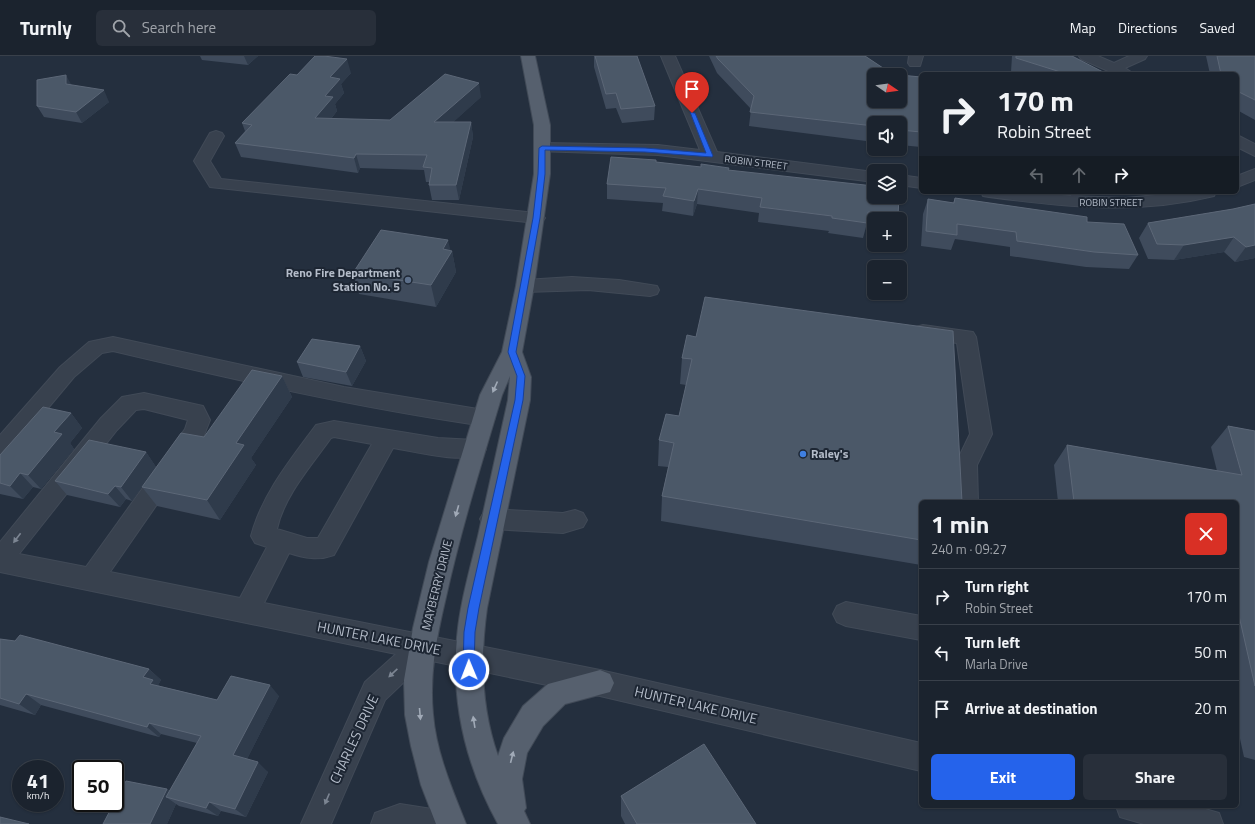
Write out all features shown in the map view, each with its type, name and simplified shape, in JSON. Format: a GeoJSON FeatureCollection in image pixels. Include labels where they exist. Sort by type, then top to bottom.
{"type":"FeatureCollection","features":[{"type":"Feature","properties":{"kind":"main road","name":"MAYBERRY DRIVE"},"geometry":{"type":"LineString","coordinates":[[451,824],[436,785],[425,746],[419,715],[418,680],[422,647],[441,562],[491,395],[512,352],[525,286],[542,174],[542,125],[528,56]]}},
{"type":"Feature","properties":{"kind":"main road"},"geometry":{"type":"LineString","coordinates":[[512,352],[521,376],[519,400],[470,626],[468,656],[470,697],[477,741],[494,787],[514,823]]}},
{"type":"Feature","properties":{"kind":"main road"},"geometry":{"type":"LineString","coordinates":[[514,823],[507,779],[514,748],[533,716],[558,693],[600,683]]}},
{"type":"Feature","properties":{"kind":"street"},"geometry":{"type":"LineString","coordinates":[[668,56],[710,156]]}},
{"type":"Feature","properties":{"kind":"street"},"geometry":{"type":"LineString","coordinates":[[1086,56],[1121,71],[1140,56]]}},
{"type":"Feature","properties":{"kind":"street"},"geometry":{"type":"LineString","coordinates":[[216,136],[202,161],[216,183],[536,218]]}},
{"type":"Feature","properties":{"kind":"street"},"geometry":{"type":"LineString","coordinates":[[1239,141],[1255,151]]}},
{"type":"Feature","properties":{"kind":"street","name":"ROBIN STREET"},"geometry":{"type":"LineString","coordinates":[[542,148],[658,150],[867,176]]}},
{"type":"Feature","properties":{"kind":"street"},"geometry":{"type":"LineString","coordinates":[[1239,181],[1255,174]]}},
{"type":"Feature","properties":{"kind":"street"},"geometry":{"type":"LineString","coordinates":[[907,181],[919,183]]}},
{"type":"Feature","properties":{"kind":"street","name":"ROBIN STREET"},"geometry":{"type":"LineString","coordinates":[[1006,194],[1072,202],[1114,204],[1156,202],[1198,194]]}},
{"type":"Feature","properties":{"kind":"street"},"geometry":{"type":"LineString","coordinates":[[525,286],[563,282],[620,285],[650,290]]}},
{"type":"Feature","properties":{"kind":"street"},"geometry":{"type":"LineString","coordinates":[[901,329],[966,337],[981,434],[966,465],[966,500]]}},
{"type":"Feature","properties":{"kind":"street"},"geometry":{"type":"LineString","coordinates":[[0,450],[67,372],[96,346],[113,344],[294,385],[394,405],[484,418]]}},
{"type":"Feature","properties":{"kind":"street"},"geometry":{"type":"LineString","coordinates":[[0,560],[109,424],[130,403],[144,401],[195,412],[199,420],[195,432],[91,580]]}},
{"type":"Feature","properties":{"kind":"street"},"geometry":{"type":"LineString","coordinates":[[387,438],[325,548],[307,548],[263,536],[265,522],[295,472],[324,431],[334,429],[387,438],[438,447],[475,449]]}},
{"type":"Feature","properties":{"kind":"street"},"geometry":{"type":"LineString","coordinates":[[492,519],[563,523],[575,520]]}},
{"type":"Feature","properties":{"kind":"street"},"geometry":{"type":"LineString","coordinates":[[246,612],[283,541]]}},
{"type":"Feature","properties":{"kind":"street","name":"HUNTER LAKE DRIVE"},"geometry":{"type":"LineString","coordinates":[[0,560],[246,612],[600,683],[919,757]]}},
{"type":"Feature","properties":{"kind":"street"},"geometry":{"type":"LineString","coordinates":[[846,614],[919,628]]}},
{"type":"Feature","properties":{"kind":"street","name":"CHARLES DRIVE"},"geometry":{"type":"LineString","coordinates":[[316,824],[363,715],[375,691],[422,647]]}},
{"type":"Feature","properties":{"kind":"street"},"geometry":{"type":"LineString","coordinates":[[1140,808],[1208,824]]}},
{"type":"Feature","properties":{"kind":"street"},"geometry":{"type":"LineString","coordinates":[[386,824],[400,819],[432,824]]}},
{"type":"Feature","properties":{"kind":"building"},"geometry":{"type":"Polygon","coordinates":[[[315,56],[347,59],[330,77],[340,79],[325,96],[333,97],[315,118],[390,120],[445,74],[479,83],[434,122],[471,122],[456,185],[429,185],[432,168],[423,167],[427,155],[356,154],[354,158],[235,143],[252,125],[242,123],[290,74],[297,75],[315,56]]]}},
{"type":"Feature","properties":{"kind":"building"},"geometry":{"type":"Polygon","coordinates":[[[595,56],[637,56],[655,106],[621,109],[616,93],[606,94],[595,56]]]}},
{"type":"Feature","properties":{"kind":"building"},"geometry":{"type":"Polygon","coordinates":[[[716,56],[865,56],[883,68],[867,68],[867,108],[907,108],[907,76],[919,77],[919,132],[907,131],[907,116],[867,116],[867,125],[750,112],[754,96],[716,56]]]}},
{"type":"Feature","properties":{"kind":"building"},"geometry":{"type":"Polygon","coordinates":[[[1016,56],[1072,56],[1103,72],[1061,72],[1016,58],[1016,56]]]}},
{"type":"Feature","properties":{"kind":"building"},"geometry":{"type":"Polygon","coordinates":[[[1217,56],[1255,56],[1255,100],[1239,92],[1239,72],[1221,72],[1217,56]]]}},
{"type":"Feature","properties":{"kind":"building"},"geometry":{"type":"Polygon","coordinates":[[[66,75],[66,84],[104,90],[76,112],[37,106],[37,80],[66,75]]]}},
{"type":"Feature","properties":{"kind":"building"},"geometry":{"type":"Polygon","coordinates":[[[611,157],[656,160],[656,162],[701,167],[701,164],[729,168],[728,170],[867,185],[867,204],[899,204],[898,212],[867,212],[867,223],[832,218],[832,216],[760,207],[762,198],[698,189],[694,201],[663,196],[666,188],[607,184],[611,157]]]}},
{"type":"Feature","properties":{"kind":"building"},"geometry":{"type":"Polygon","coordinates":[[[955,198],[1087,217],[1087,222],[1124,224],[1138,255],[1094,252],[1017,241],[1016,232],[957,224],[957,235],[926,231],[928,199],[954,203],[955,198]]]}},
{"type":"Feature","properties":{"kind":"building"},"geometry":{"type":"Polygon","coordinates":[[[1255,204],[1255,245],[1246,247],[1234,237],[1184,245],[1157,244],[1148,223],[1233,209],[1255,204]]]}},
{"type":"Feature","properties":{"kind":"building"},"geometry":{"type":"Polygon","coordinates":[[[381,230],[448,240],[443,249],[452,251],[431,285],[353,273],[381,230]]]}},
{"type":"Feature","properties":{"kind":"building","name":"Raley's"},"geometry":{"type":"Polygon","coordinates":[[[705,297],[953,331],[962,500],[919,500],[919,540],[662,496],[674,443],[659,440],[666,414],[679,416],[692,359],[682,358],[687,335],[696,337],[705,297]]]}},
{"type":"Feature","properties":{"kind":"building"},"geometry":{"type":"Polygon","coordinates":[[[312,339],[360,346],[346,372],[297,362],[312,339]]]}},
{"type":"Feature","properties":{"kind":"building"},"geometry":{"type":"Polygon","coordinates":[[[252,370],[282,376],[236,443],[244,445],[207,500],[142,487],[181,433],[204,437],[252,370]]]}},
{"type":"Feature","properties":{"kind":"building"},"geometry":{"type":"Polygon","coordinates":[[[43,407],[71,413],[54,432],[62,434],[28,475],[20,473],[10,486],[0,483],[0,455],[43,407]]]}},
{"type":"Feature","properties":{"kind":"building"},"geometry":{"type":"Polygon","coordinates":[[[1228,426],[1255,431],[1255,686],[1239,616],[1239,500],[1074,500],[1067,445],[1242,475],[1228,426]]]}},
{"type":"Feature","properties":{"kind":"building"},"geometry":{"type":"Polygon","coordinates":[[[89,440],[146,452],[121,487],[115,486],[108,494],[55,481],[89,440]]]}},
{"type":"Feature","properties":{"kind":"building"},"geometry":{"type":"Polygon","coordinates":[[[20,635],[149,669],[143,677],[153,680],[150,684],[217,700],[231,676],[270,685],[233,755],[258,762],[235,809],[209,802],[206,808],[166,797],[201,736],[149,723],[147,727],[26,694],[19,704],[0,698],[0,639],[15,641],[20,635]]]}},
{"type":"Feature","properties":{"kind":"building"},"geometry":{"type":"Polygon","coordinates":[[[704,744],[756,824],[637,824],[621,796],[704,744]]]}},
{"type":"Feature","properties":{"kind":"building"},"geometry":{"type":"Polygon","coordinates":[[[126,781],[167,789],[150,824],[103,824],[109,812],[124,812],[124,785],[126,781]]]}},
{"type":"Feature","properties":{"kind":"building"},"geometry":{"type":"Polygon","coordinates":[[[0,817],[29,824],[0,824],[0,817]]]}},
{"type":"Feature","properties":{"kind":"place","name":"Reno Fire Department Station No. 5"},"geometry":{"type":"Point","coordinates":[408,280]}},
{"type":"Feature","properties":{"kind":"place","name":"Raley's"},"geometry":{"type":"Point","coordinates":[803,454]}},
{"type":"Feature","properties":{"kind":"route"},"geometry":{"type":"LineString","coordinates":[[469,670],[469,632],[492,519],[519,400],[521,376],[512,352],[536,218],[542,174],[542,148],[658,150],[710,156],[692,113]]}}]}
